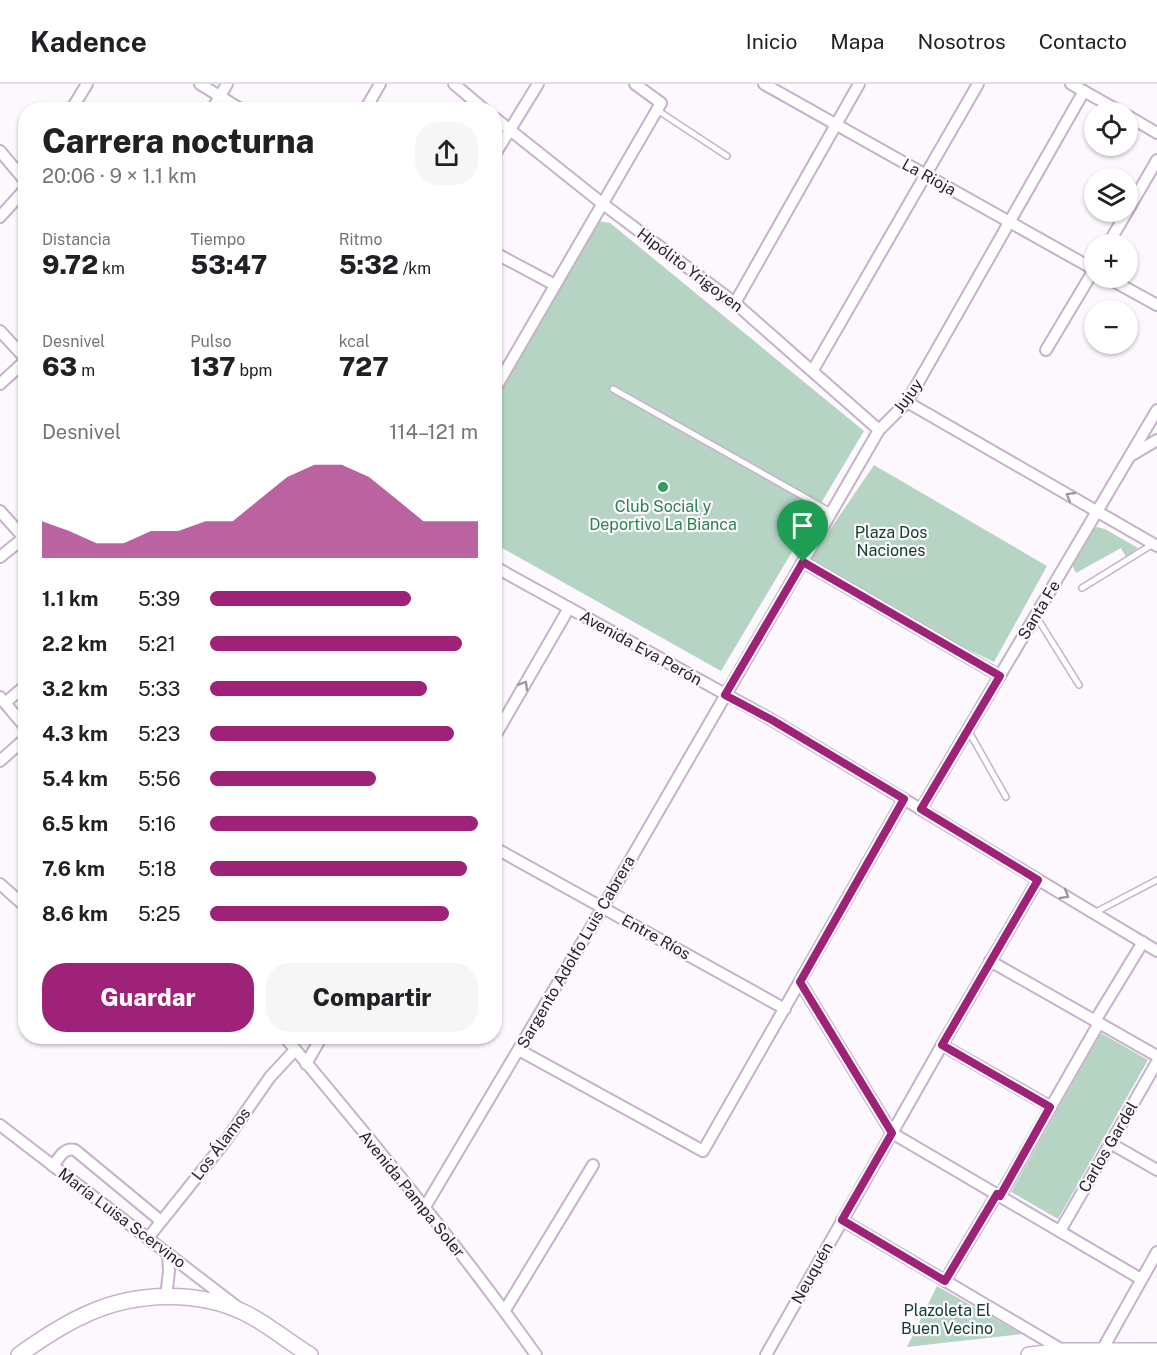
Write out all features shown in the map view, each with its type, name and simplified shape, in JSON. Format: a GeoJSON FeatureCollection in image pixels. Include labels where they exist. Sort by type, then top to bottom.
{"type":"FeatureCollection","features":[{"type":"Feature","properties":{"kind":"main road"},"geometry":{"type":"LineString","coordinates":[[19,1355],[53,1331],[90,1312],[127,1301],[166,1297],[183,1297],[212,1302],[243,1312],[310,1355]]}},
{"type":"Feature","properties":{"kind":"main road"},"geometry":{"type":"LineString","coordinates":[[285,1340],[300,1355]]}},
{"type":"Feature","properties":{"kind":"main road"},"geometry":{"type":"LineString","coordinates":[[1029,1355],[1065,1352],[1157,1351]]}},
{"type":"Feature","properties":{"kind":"street"},"geometry":{"type":"LineString","coordinates":[[76,102],[87,84]]}},
{"type":"Feature","properties":{"kind":"street"},"geometry":{"type":"LineString","coordinates":[[200,84],[229,102]]}},
{"type":"Feature","properties":{"kind":"street"},"geometry":{"type":"LineString","coordinates":[[217,102],[227,84]]}},
{"type":"Feature","properties":{"kind":"street"},"geometry":{"type":"LineString","coordinates":[[370,102],[380,84]]}},
{"type":"Feature","properties":{"kind":"street"},"geometry":{"type":"LineString","coordinates":[[454,84],[475,102]]}},
{"type":"Feature","properties":{"kind":"street"},"geometry":{"type":"LineString","coordinates":[[502,142],[538,84]]}},
{"type":"Feature","properties":{"kind":"street"},"geometry":{"type":"LineString","coordinates":[[502,377],[659,107],[635,84]]}},
{"type":"Feature","properties":{"kind":"street","name":"La Rioja"},"geometry":{"type":"LineString","coordinates":[[764,84],[1084,263]]}},
{"type":"Feature","properties":{"kind":"street"},"geometry":{"type":"LineString","coordinates":[[735,303],[859,84]]}},
{"type":"Feature","properties":{"kind":"street"},"geometry":{"type":"LineString","coordinates":[[813,370],[978,84]]}},
{"type":"Feature","properties":{"kind":"street"},"geometry":{"type":"LineString","coordinates":[[1071,84],[1103,102]]}},
{"type":"Feature","properties":{"kind":"street","name":"Jujuy"},"geometry":{"type":"LineString","coordinates":[[725,695],[879,430],[907,402],[1011,223],[1084,91]]}},
{"type":"Feature","properties":{"kind":"street"},"geometry":{"type":"LineString","coordinates":[[1138,122],[1157,133]]}},
{"type":"Feature","properties":{"kind":"street","name":"Hipólito Yrigoyen"},"geometry":{"type":"LineString","coordinates":[[502,124],[603,204],[735,303],[879,430]]}},
{"type":"Feature","properties":{"kind":"street"},"geometry":{"type":"LineString","coordinates":[[0,152],[18,173]]}},
{"type":"Feature","properties":{"kind":"street"},"geometry":{"type":"LineString","coordinates":[[1138,193],[1157,159]]}},
{"type":"Feature","properties":{"kind":"street"},"geometry":{"type":"LineString","coordinates":[[0,217],[18,197]]}},
{"type":"Feature","properties":{"kind":"street"},"geometry":{"type":"LineString","coordinates":[[502,257],[555,285]]}},
{"type":"Feature","properties":{"kind":"street"},"geometry":{"type":"LineString","coordinates":[[1046,350],[1084,287]]}},
{"type":"Feature","properties":{"kind":"street"},"geometry":{"type":"LineString","coordinates":[[1126,288],[1157,305]]}},
{"type":"Feature","properties":{"kind":"street"},"geometry":{"type":"LineString","coordinates":[[0,331],[18,350]]}},
{"type":"Feature","properties":{"kind":"street"},"geometry":{"type":"LineString","coordinates":[[0,384],[18,367]]}},
{"type":"Feature","properties":{"kind":"street"},"geometry":{"type":"LineString","coordinates":[[907,402],[1156,544]]}},
{"type":"Feature","properties":{"kind":"street","name":"Santa Fe"},"geometry":{"type":"LineString","coordinates":[[921,809],[1157,410]]}},
{"type":"Feature","properties":{"kind":"street"},"geometry":{"type":"LineString","coordinates":[[1130,456],[1157,440]]}},
{"type":"Feature","properties":{"kind":"street"},"geometry":{"type":"LineString","coordinates":[[0,511],[18,530]]}},
{"type":"Feature","properties":{"kind":"street"},"geometry":{"type":"LineString","coordinates":[[0,557],[18,543]]}},
{"type":"Feature","properties":{"kind":"street"},"geometry":{"type":"LineString","coordinates":[[803,562],[1000,676]]}},
{"type":"Feature","properties":{"kind":"street","name":"Avenida Eva Perón"},"geometry":{"type":"LineString","coordinates":[[502,571],[772,720],[1157,951]]}},
{"type":"Feature","properties":{"kind":"street"},"geometry":{"type":"LineString","coordinates":[[502,724],[569,608]]}},
{"type":"Feature","properties":{"kind":"street"},"geometry":{"type":"LineString","coordinates":[[18,690],[2,700],[18,719]]}},
{"type":"Feature","properties":{"kind":"street","name":"Sargento Adolfo Luis Cabrera"},"geometry":{"type":"LineString","coordinates":[[425,1207],[603,907],[725,695]]}},
{"type":"Feature","properties":{"kind":"street"},"geometry":{"type":"LineString","coordinates":[[0,761],[18,745]]}},
{"type":"Feature","properties":{"kind":"street"},"geometry":{"type":"LineString","coordinates":[[519,1050],[703,1151],[904,799]]}},
{"type":"Feature","properties":{"kind":"street","name":"Entre Ríos"},"geometry":{"type":"LineString","coordinates":[[502,852],[785,1009]]}},
{"type":"Feature","properties":{"kind":"street","name":"Neuquén"},"geometry":{"type":"LineString","coordinates":[[766,1355],[1038,880]]}},
{"type":"Feature","properties":{"kind":"street"},"geometry":{"type":"LineString","coordinates":[[0,884],[18,900]]}},
{"type":"Feature","properties":{"kind":"street"},"geometry":{"type":"LineString","coordinates":[[945,1281],[1050,1107],[1143,942]]}},
{"type":"Feature","properties":{"kind":"street"},"geometry":{"type":"LineString","coordinates":[[990,961],[1157,1056]]}},
{"type":"Feature","properties":{"kind":"street"},"geometry":{"type":"LineString","coordinates":[[800,982],[892,1133],[1141,1279]]}},
{"type":"Feature","properties":{"kind":"street","name":"Avenida Pampa Soler"},"geometry":{"type":"LineString","coordinates":[[290,1044],[425,1207],[505,1310],[536,1355]]}},
{"type":"Feature","properties":{"kind":"street"},"geometry":{"type":"LineString","coordinates":[[306,1064],[317,1044]]}},
{"type":"Feature","properties":{"kind":"street"},"geometry":{"type":"LineString","coordinates":[[942,1045],[1050,1107]]}},
{"type":"Feature","properties":{"kind":"street","name":"Los Álamos"},"geometry":{"type":"LineString","coordinates":[[147,1238],[224,1143],[270,1077],[295,1050]]}},
{"type":"Feature","properties":{"kind":"street","name":"Carlos Gardel"},"geometry":{"type":"LineString","coordinates":[[1060,1231],[1157,1062]]}},
{"type":"Feature","properties":{"kind":"street","name":"María Luisa Scervino"},"geometry":{"type":"LineString","coordinates":[[0,1125],[243,1312]]}},
{"type":"Feature","properties":{"kind":"street"},"geometry":{"type":"LineString","coordinates":[[1110,1143],[1157,1170]]}},
{"type":"Feature","properties":{"kind":"street"},"geometry":{"type":"LineString","coordinates":[[53,1166],[64,1151],[75,1150],[161,1221]]}},
{"type":"Feature","properties":{"kind":"street"},"geometry":{"type":"LineString","coordinates":[[505,1310],[593,1166]]}},
{"type":"Feature","properties":{"kind":"street"},"geometry":{"type":"LineString","coordinates":[[842,1220],[1065,1352]]}},
{"type":"Feature","properties":{"kind":"street"},"geometry":{"type":"LineString","coordinates":[[1101,1352],[1157,1252]]}},
{"type":"Feature","properties":{"kind":"street"},"geometry":{"type":"LineString","coordinates":[[166,1297],[169,1271],[168,1253]]}},
{"type":"Feature","properties":{"kind":"lane"},"geometry":{"type":"LineString","coordinates":[[659,107],[727,156]]}},
{"type":"Feature","properties":{"kind":"lane"},"geometry":{"type":"LineString","coordinates":[[613,389],[831,512]]}},
{"type":"Feature","properties":{"kind":"lane"},"geometry":{"type":"LineString","coordinates":[[1082,588],[1156,544]]}},
{"type":"Feature","properties":{"kind":"lane"},"geometry":{"type":"LineString","coordinates":[[1036,616],[1079,684]]}},
{"type":"Feature","properties":{"kind":"lane"},"geometry":{"type":"LineString","coordinates":[[968,729],[1006,797]]}},
{"type":"Feature","properties":{"kind":"lane"},"geometry":{"type":"LineString","coordinates":[[1094,913],[1157,880]]}},
{"type":"Feature","properties":{"kind":"green space","name":"Club Social y Deportivo La Bianca"},"geometry":{"type":"Polygon","coordinates":[[[598,221],[610,223],[864,431],[721,671],[502,548],[502,387],[598,221]]]}},
{"type":"Feature","properties":{"kind":"green space","name":"Plaza Dos Naciones"},"geometry":{"type":"Polygon","coordinates":[[[874,465],[1047,566],[994,662],[959,645],[810,559],[874,465]]]}},
{"type":"Feature","properties":{"kind":"green space"},"geometry":{"type":"Polygon","coordinates":[[[1097,527],[1105,529],[1138,548],[1126,557],[1121,548],[1076,573],[1072,565],[1091,531],[1097,527]]]}},
{"type":"Feature","properties":{"kind":"green space"},"geometry":{"type":"Polygon","coordinates":[[[1101,1033],[1148,1060],[1058,1219],[1011,1192],[1101,1033]]]}},
{"type":"Feature","properties":{"kind":"green space","name":"Plazoleta El Buen Vecino"},"geometry":{"type":"Polygon","coordinates":[[[937,1286],[1022,1334],[907,1347],[937,1286]]]}},
{"type":"Feature","properties":{"kind":"place","name":"Club Social y Deportivo La Bianca"},"geometry":{"type":"Point","coordinates":[663,487]}},
{"type":"Feature","properties":{"kind":"route"},"geometry":{"type":"LineString","coordinates":[[803,562],[1000,676],[921,809],[1038,880],[942,1045],[1050,1107],[1000,1196],[997,1194],[945,1281],[842,1220],[892,1133],[800,982],[904,799],[772,720],[725,695],[803,562]]}}]}
